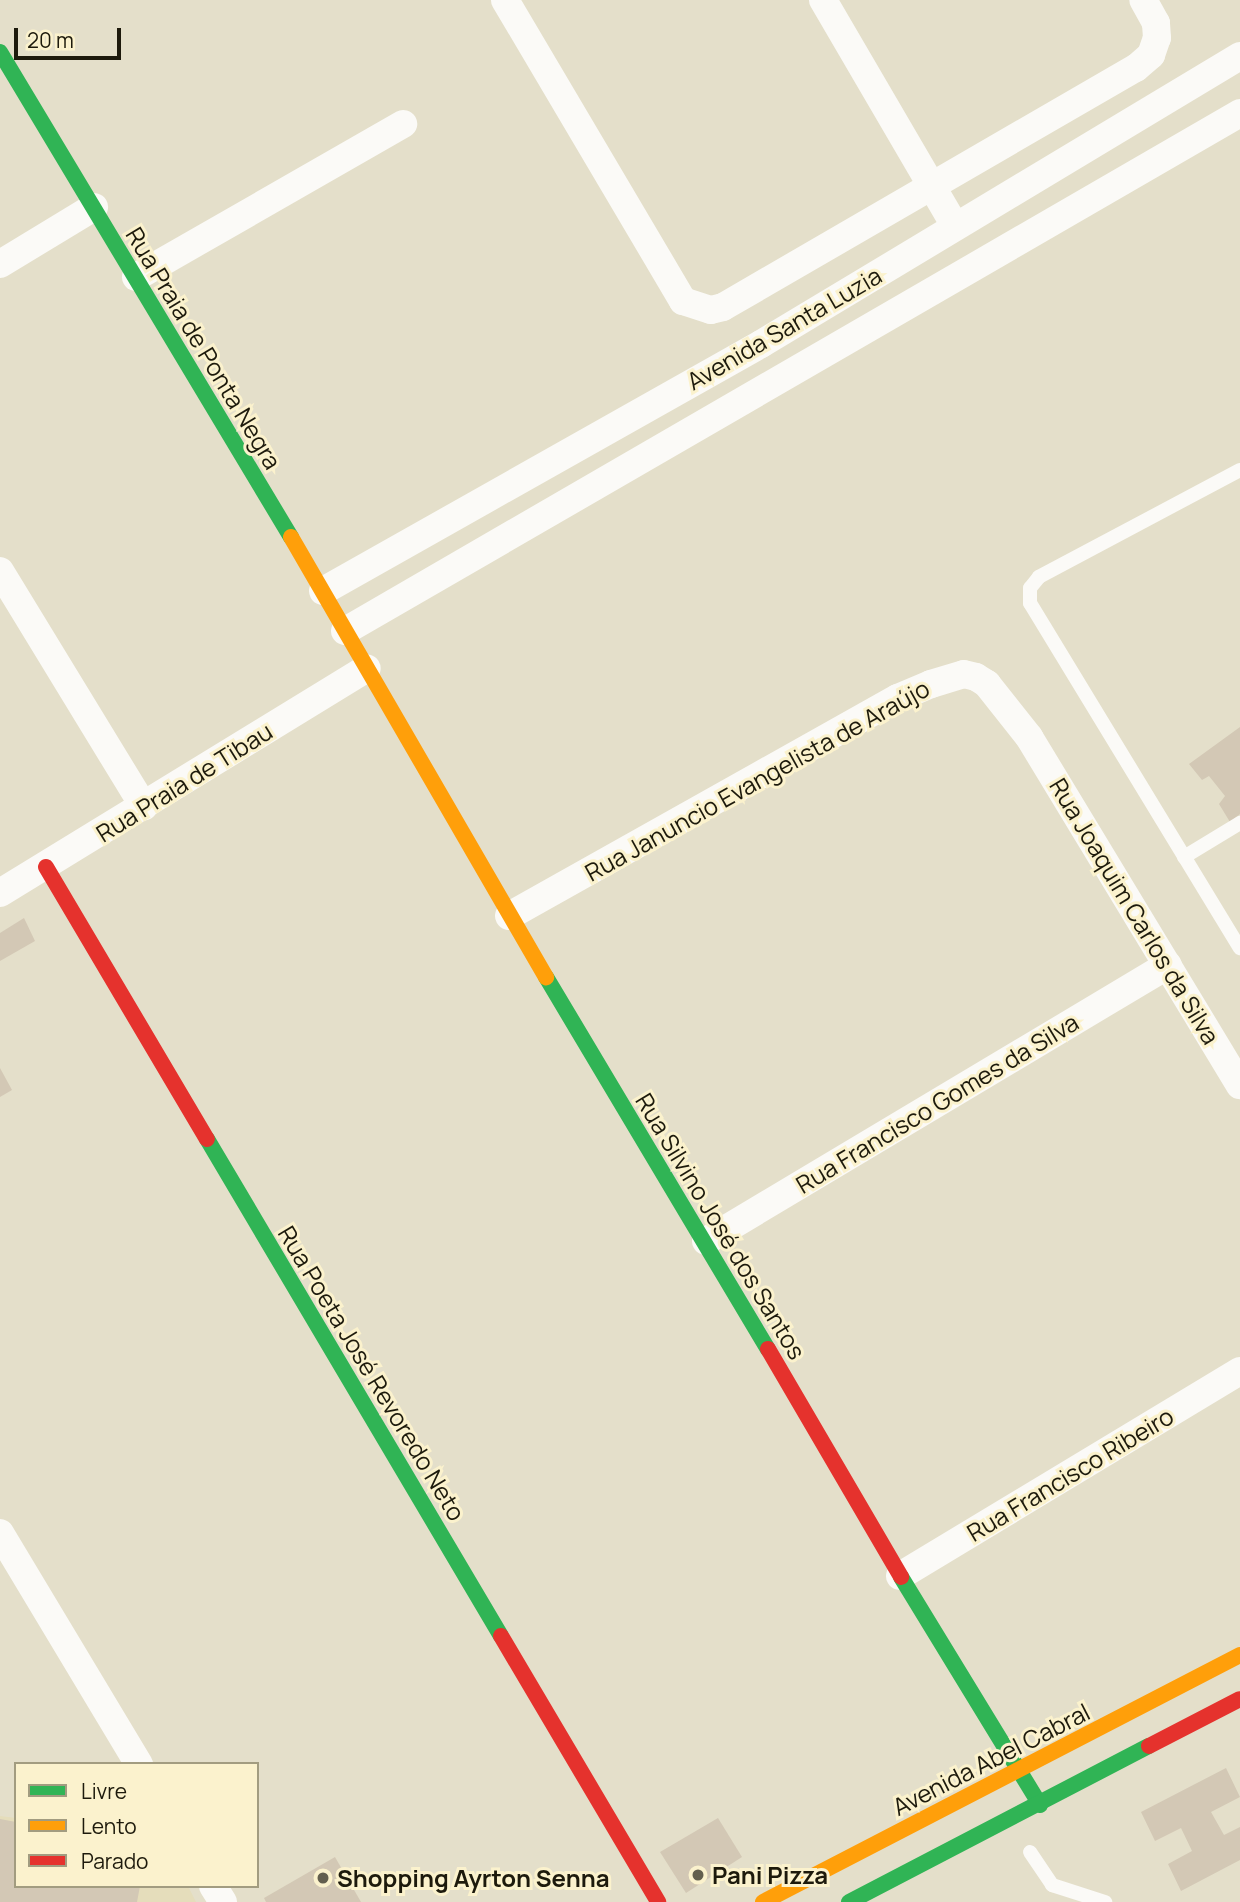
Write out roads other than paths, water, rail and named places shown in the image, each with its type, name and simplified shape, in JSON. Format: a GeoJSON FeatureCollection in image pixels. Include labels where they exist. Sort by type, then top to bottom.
{"type":"FeatureCollection","features":[{"type":"Feature","properties":{"kind":"street"},"geometry":{"type":"LineString","coordinates":[[505,0],[683,301],[697,308],[723,307],[933,187],[1151,55],[1157,38],[1156,23],[1143,0]]}},
{"type":"Feature","properties":{"kind":"street"},"geometry":{"type":"LineString","coordinates":[[823,0],[955,226]]}},
{"type":"Feature","properties":{"kind":"street","name":"Rua Praia de Ponta Negra"},"geometry":{"type":"LineString","coordinates":[[0,52],[367,668]]}},
{"type":"Feature","properties":{"kind":"street","name":"Avenida Santa Luzia"},"geometry":{"type":"LineString","coordinates":[[323,591],[761,344],[1240,56]]}},
{"type":"Feature","properties":{"kind":"street","name":"Avenida Santa Luzia"},"geometry":{"type":"LineString","coordinates":[[345,631],[1240,113]]}},
{"type":"Feature","properties":{"kind":"street"},"geometry":{"type":"LineString","coordinates":[[135,277],[403,124]]}},
{"type":"Feature","properties":{"kind":"street"},"geometry":{"type":"LineString","coordinates":[[0,264],[94,207]]}},
{"type":"Feature","properties":{"kind":"street"},"geometry":{"type":"LineString","coordinates":[[0,571],[144,807]]}},
{"type":"Feature","properties":{"kind":"street","name":"Rua Praia de Tibau"},"geometry":{"type":"LineString","coordinates":[[0,893],[367,668]]}},
{"type":"Feature","properties":{"kind":"street","name":"Rua Silvino José dos Santos"},"geometry":{"type":"LineString","coordinates":[[367,668],[509,916],[706,1241],[900,1576],[1040,1805]]}},
{"type":"Feature","properties":{"kind":"street","name":"Rua Januncio Evangelista de Araújo"},"geometry":{"type":"LineString","coordinates":[[509,916],[931,684],[964,674],[976,677],[987,684],[1029,737]]}},
{"type":"Feature","properties":{"kind":"street","name":"Rua Joaquim Carlos da Silva"},"geometry":{"type":"LineString","coordinates":[[1029,737],[1240,1085]]}},
{"type":"Feature","properties":{"kind":"street","name":"Rua Poeta José Revoredo Neto"},"geometry":{"type":"LineString","coordinates":[[46,867],[658,1902]]}},
{"type":"Feature","properties":{"kind":"street","name":"Rua Francisco Gomes da Silva"},"geometry":{"type":"LineString","coordinates":[[706,1241],[1168,965]]}},
{"type":"Feature","properties":{"kind":"street","name":"Rua Francisco Ribeiro"},"geometry":{"type":"LineString","coordinates":[[900,1576],[1240,1371]]}},
{"type":"Feature","properties":{"kind":"street"},"geometry":{"type":"LineString","coordinates":[[0,1533],[138,1762]]}},
{"type":"Feature","properties":{"kind":"street","name":"Avenida Abel Cabral"},"geometry":{"type":"LineString","coordinates":[[763,1902],[1240,1655]]}},
{"type":"Feature","properties":{"kind":"street"},"geometry":{"type":"LineString","coordinates":[[849,1902],[1240,1699]]}},
{"type":"Feature","properties":{"kind":"lane"},"geometry":{"type":"LineString","coordinates":[[1240,470],[1039,577],[1030,588],[1030,603],[1046,633],[1240,948]]}},
{"type":"Feature","properties":{"kind":"lane"},"geometry":{"type":"LineString","coordinates":[[1184,857],[1240,823]]}},
{"type":"Feature","properties":{"kind":"lane"},"geometry":{"type":"LineString","coordinates":[[1030,1852],[1052,1885],[1072,1894],[1105,1902]]}},
{"type":"Feature","properties":{"kind":"lane"},"geometry":{"type":"LineString","coordinates":[[1057,1902],[1072,1894]]}},
{"type":"Feature","properties":{"kind":"place","name":"Pani Pizza"},"geometry":{"type":"Point","coordinates":[698,1875]}},
{"type":"Feature","properties":{"kind":"place","name":"Shopping Ayrton Senna"},"geometry":{"type":"Point","coordinates":[323,1878]}}]}
